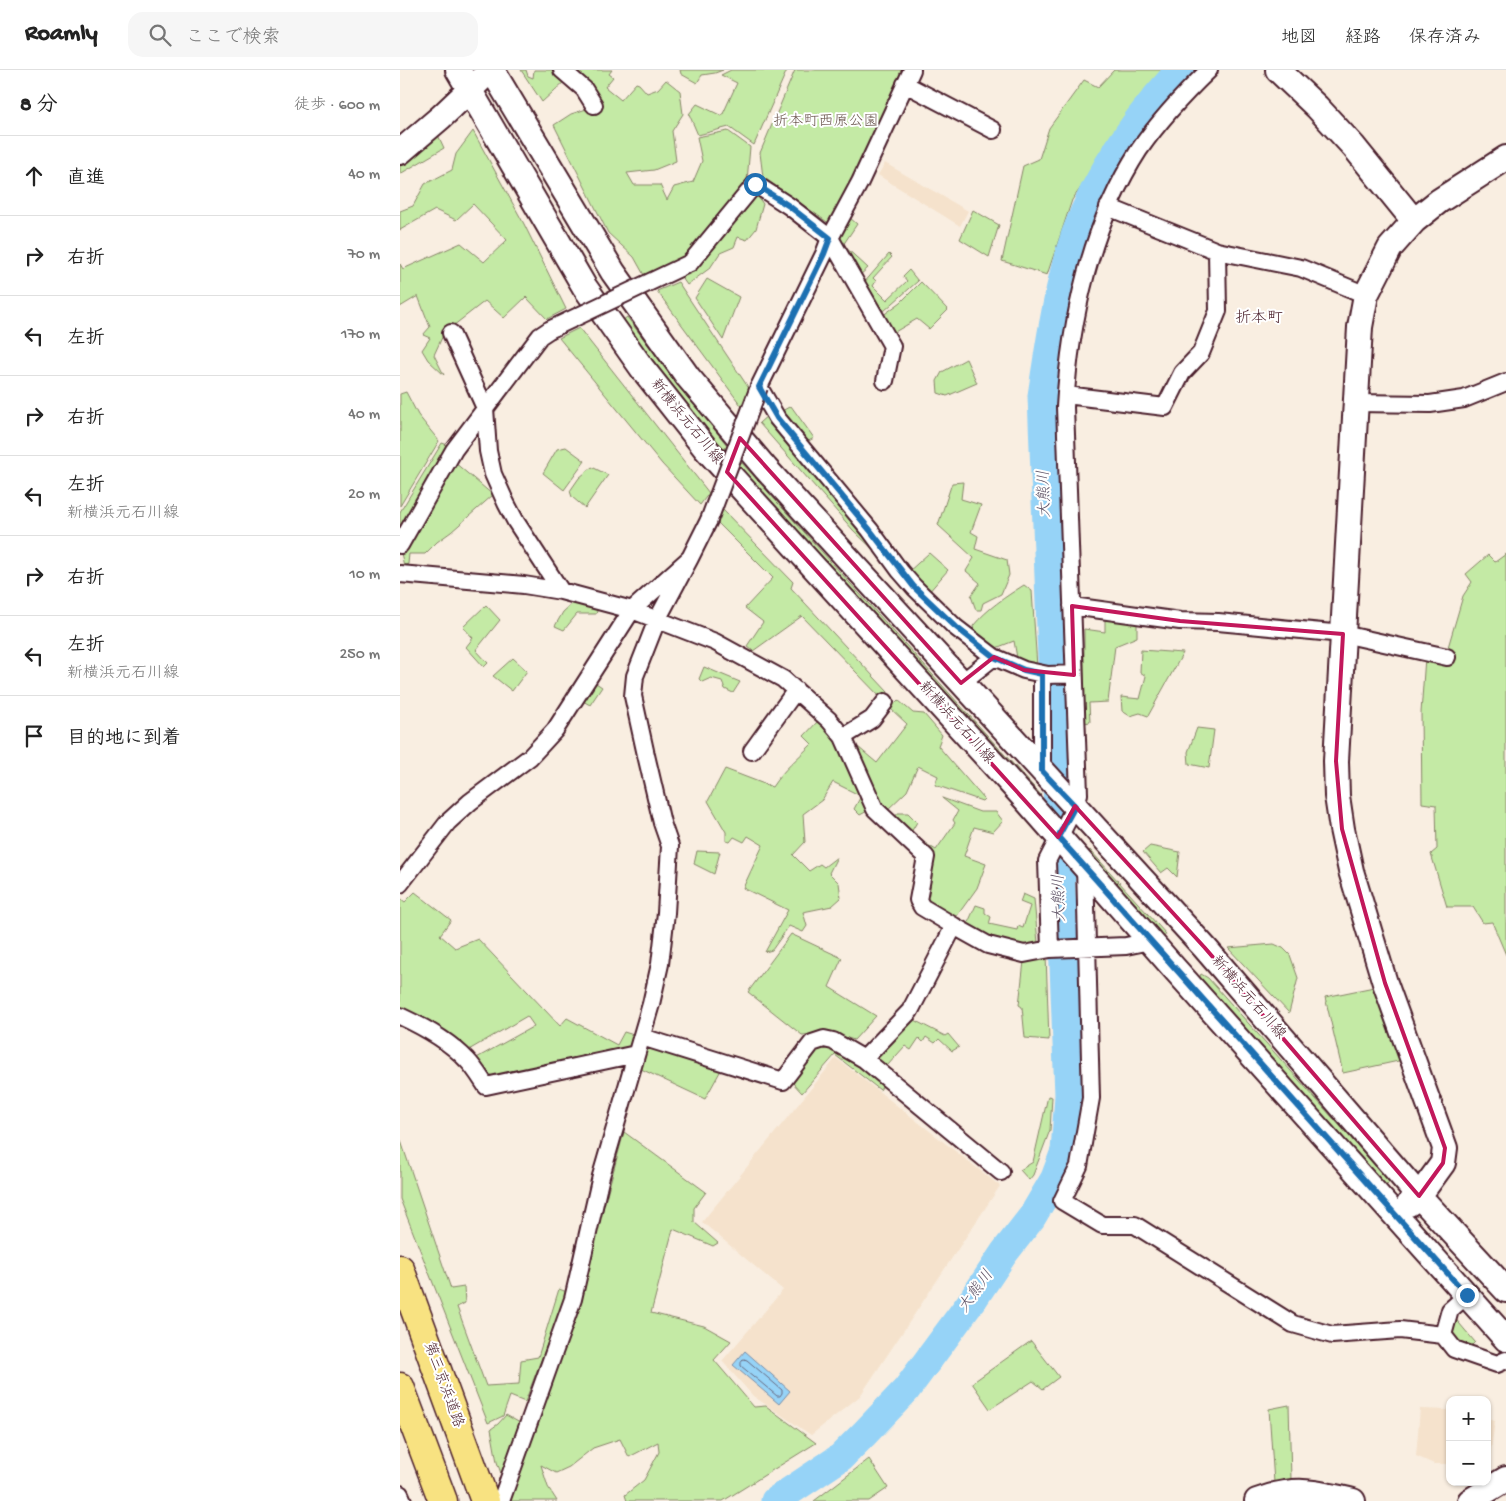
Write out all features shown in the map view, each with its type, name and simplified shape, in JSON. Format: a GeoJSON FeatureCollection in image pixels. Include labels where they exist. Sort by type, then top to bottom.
{"type":"FeatureCollection","features":[{"type":"Feature","properties":{"kind":"highway","name":"第三京浜道路"},"geometry":{"type":"LineString","coordinates":[[400,1269],[489,1496]]}},
{"type":"Feature","properties":{"kind":"highway"},"geometry":{"type":"LineString","coordinates":[[400,1387],[443,1501]]}},
{"type":"Feature","properties":{"kind":"street"},"geometry":{"type":"LineString","coordinates":[[400,152],[464,80],[491,70]]}},
{"type":"Feature","properties":{"kind":"street","name":"新横浜元石川線"},"geometry":{"type":"LineString","coordinates":[[491,70],[613,272],[688,377],[766,469],[1205,948],[1419,1196],[1503,1281]]}},
{"type":"Feature","properties":{"kind":"street"},"geometry":{"type":"LineString","coordinates":[[562,70],[584,90],[594,105]]}},
{"type":"Feature","properties":{"kind":"street"},"geometry":{"type":"LineString","coordinates":[[1050,949],[1047,862],[1079,794],[1071,674],[1072,606],[1066,395],[1067,372],[1078,303],[1108,207],[1139,151],[1164,118],[1209,70]]}},
{"type":"Feature","properties":{"kind":"street"},"geometry":{"type":"LineString","coordinates":[[1278,70],[1317,107],[1354,147],[1414,221]]}},
{"type":"Feature","properties":{"kind":"street"},"geometry":{"type":"LineString","coordinates":[[489,1496],[573,1299],[601,1176],[642,1037],[660,964],[666,913],[670,846],[662,823],[633,696],[635,676],[658,620],[709,520],[759,387],[830,238],[860,182],[909,77],[993,130]]}},
{"type":"Feature","properties":{"kind":"street","name":"新横浜元石川線"},"geometry":{"type":"LineString","coordinates":[[464,80],[584,286],[664,398],[706,449],[1028,802],[1150,942],[1506,1338]]}},
{"type":"Feature","properties":{"kind":"street"},"geometry":{"type":"LineString","coordinates":[[1395,1215],[1419,1196],[1443,1163],[1445,1148],[1386,983],[1351,871],[1337,796],[1336,761],[1360,327],[1366,295],[1390,248],[1414,221],[1440,201],[1506,158]]}},
{"type":"Feature","properties":{"kind":"street"},"geometry":{"type":"LineString","coordinates":[[400,545],[454,450],[540,336],[690,262],[755,184],[789,206],[830,238],[892,346],[885,381]]}},
{"type":"Feature","properties":{"kind":"street"},"geometry":{"type":"LineString","coordinates":[[1108,207],[1217,252],[1301,268],[1366,295]]}},
{"type":"Feature","properties":{"kind":"street"},"geometry":{"type":"LineString","coordinates":[[1066,395],[1164,407],[1182,373],[1201,353],[1218,311],[1217,252]]}},
{"type":"Feature","properties":{"kind":"street"},"geometry":{"type":"LineString","coordinates":[[451,333],[485,408],[488,451],[493,474],[516,522],[561,591]]}},
{"type":"Feature","properties":{"kind":"street"},"geometry":{"type":"LineString","coordinates":[[1355,403],[1430,404],[1464,399],[1506,382]]}},
{"type":"Feature","properties":{"kind":"street"},"geometry":{"type":"LineString","coordinates":[[759,387],[777,418],[870,530],[914,587],[956,627],[994,657],[1024,670],[1045,675],[1071,674]]}},
{"type":"Feature","properties":{"kind":"street"},"geometry":{"type":"LineString","coordinates":[[400,884],[448,822],[470,802],[530,757],[555,730],[632,610],[690,558]]}},
{"type":"Feature","properties":{"kind":"street"},"geometry":{"type":"LineString","coordinates":[[402,571],[561,591],[632,610],[715,642],[783,679],[828,720],[843,737],[875,809],[926,858],[918,900],[922,906],[988,946],[1024,954],[1050,949],[1126,946],[1150,942]]}},
{"type":"Feature","properties":{"kind":"street"},"geometry":{"type":"LineString","coordinates":[[1072,606],[1180,621],[1218,622],[1343,634],[1447,657]]}},
{"type":"Feature","properties":{"kind":"street"},"geometry":{"type":"LineString","coordinates":[[961,683],[994,657]]}},
{"type":"Feature","properties":{"kind":"street"},"geometry":{"type":"LineString","coordinates":[[1042,771],[1045,675]]}},
{"type":"Feature","properties":{"kind":"street"},"geometry":{"type":"LineString","coordinates":[[752,752],[796,690]]}},
{"type":"Feature","properties":{"kind":"street"},"geometry":{"type":"LineString","coordinates":[[843,737],[872,719],[885,702]]}},
{"type":"Feature","properties":{"kind":"street"},"geometry":{"type":"LineString","coordinates":[[1085,867],[1091,1098],[1079,1166],[1062,1200],[1102,1225],[1135,1225],[1293,1324],[1332,1335],[1400,1330],[1443,1336],[1454,1349],[1497,1364],[1506,1360]]}},
{"type":"Feature","properties":{"kind":"street"},"geometry":{"type":"LineString","coordinates":[[864,1058],[910,1010],[954,926]]}},
{"type":"Feature","properties":{"kind":"street"},"geometry":{"type":"LineString","coordinates":[[400,1016],[414,1022],[447,1043],[467,1060],[486,1086],[636,1054]]}},
{"type":"Feature","properties":{"kind":"street"},"geometry":{"type":"LineString","coordinates":[[642,1037],[783,1081],[809,1045],[819,1040],[833,1041],[864,1058],[1001,1172]]}},
{"type":"Feature","properties":{"kind":"street"},"geometry":{"type":"LineString","coordinates":[[1443,1336],[1450,1310],[1467,1295]]}},
{"type":"Feature","properties":{"kind":"street"},"geometry":{"type":"LineString","coordinates":[[1470,1501],[1506,1479]]}},
{"type":"Feature","properties":{"kind":"street"},"geometry":{"type":"LineString","coordinates":[[1257,1501],[1274,1494],[1302,1490],[1353,1501]]}},
{"type":"Feature","properties":{"kind":"street"},"geometry":{"type":"LineString","coordinates":[[400,1494],[402,1501]]}},
{"type":"Feature","properties":{"kind":"highlighted area"},"geometry":{"type":"Polygon","coordinates":[[[740,438],[961,683],[994,657],[1024,670],[1074,675],[1072,606],[1180,621],[1343,634],[1336,761],[1342,829],[1385,983],[1445,1148],[1443,1163],[1419,1196],[1205,948],[1075,806],[1058,837],[727,472],[740,438]]]}},
{"type":"Feature","properties":{"kind":"shaded area"},"geometry":{"type":"Polygon","coordinates":[[[885,163],[968,211],[960,226],[878,175],[885,163]]]}},
{"type":"Feature","properties":{"kind":"shaded area"},"geometry":{"type":"Polygon","coordinates":[[[836,1058],[1000,1186],[860,1396],[811,1435],[753,1396],[722,1361],[783,1290],[702,1222],[836,1058]]]}},
{"type":"Feature","properties":{"kind":"shaded area"},"geometry":{"type":"Polygon","coordinates":[[[1420,1409],[1446,1410],[1446,1464],[1434,1464],[1416,1456],[1420,1409]]]}},
{"type":"Feature","properties":{"kind":"shaded area"},"geometry":{"type":"Polygon","coordinates":[[[1491,1420],[1495,1421],[1491,1450],[1491,1420]]]}},
{"type":"Feature","properties":{"kind":"green space"},"geometry":{"type":"Polygon","coordinates":[[[521,70],[526,70],[528,76],[533,78],[534,70],[555,70],[566,80],[542,102],[521,70]]]}},
{"type":"Feature","properties":{"kind":"green space"},"geometry":{"type":"Polygon","coordinates":[[[579,70],[612,70],[609,74],[613,77],[605,87],[621,100],[636,83],[647,93],[658,89],[666,80],[680,91],[683,114],[672,131],[676,161],[654,170],[627,173],[634,185],[660,185],[667,200],[674,187],[693,182],[702,161],[697,137],[728,131],[750,147],[747,181],[763,204],[756,229],[747,240],[738,237],[734,247],[720,253],[710,268],[687,285],[673,265],[644,275],[634,257],[608,233],[554,125],[571,114],[599,105],[576,73],[579,70]]]}},
{"type":"Feature","properties":{"kind":"green space"},"geometry":{"type":"Polygon","coordinates":[[[680,70],[723,70],[702,75],[697,83],[681,74],[680,70]]]}},
{"type":"Feature","properties":{"kind":"green space"},"geometry":{"type":"Polygon","coordinates":[[[731,70],[787,70],[754,145],[729,127],[698,135],[689,114],[697,104],[722,116],[737,83],[721,75],[731,70]]]}},
{"type":"Feature","properties":{"kind":"green space","name":"折本町西原公園"},"geometry":{"type":"Polygon","coordinates":[[[795,70],[905,70],[830,224],[763,177],[760,153],[795,70]]]}},
{"type":"Feature","properties":{"kind":"green space"},"geometry":{"type":"Polygon","coordinates":[[[1114,70],[1164,70],[1072,200],[1047,275],[1002,261],[1023,166],[1039,159],[1049,128],[1084,80],[1098,87],[1114,70]]]}},
{"type":"Feature","properties":{"kind":"green space"},"geometry":{"type":"Polygon","coordinates":[[[473,131],[524,224],[566,309],[547,319],[526,297],[504,318],[485,301],[444,333],[434,355],[444,375],[428,360],[422,350],[430,338],[423,335],[430,327],[418,296],[400,307],[400,264],[403,269],[461,243],[484,262],[507,240],[473,204],[456,220],[435,210],[400,230],[400,211],[413,206],[425,184],[452,170],[456,154],[473,131]]]}},
{"type":"Feature","properties":{"kind":"green space"},"geometry":{"type":"Polygon","coordinates":[[[438,135],[444,148],[400,174],[400,164],[409,155],[438,135]]]}},
{"type":"Feature","properties":{"kind":"green space"},"geometry":{"type":"Polygon","coordinates":[[[973,210],[999,225],[989,257],[960,239],[973,210]]]}},
{"type":"Feature","properties":{"kind":"green space"},"geometry":{"type":"Polygon","coordinates":[[[850,218],[857,224],[843,245],[868,268],[859,276],[837,240],[850,218]]]}},
{"type":"Feature","properties":{"kind":"green space"},"geometry":{"type":"Polygon","coordinates":[[[889,254],[892,257],[873,278],[876,281],[873,286],[887,300],[907,281],[903,276],[909,270],[918,281],[884,311],[863,284],[889,254]]]}},
{"type":"Feature","properties":{"kind":"green space"},"geometry":{"type":"Polygon","coordinates":[[[707,279],[739,297],[723,340],[695,298],[707,279]]]}},
{"type":"Feature","properties":{"kind":"green space"},"geometry":{"type":"Polygon","coordinates":[[[678,282],[750,390],[743,408],[657,291],[678,282]]]}},
{"type":"Feature","properties":{"kind":"green space"},"geometry":{"type":"Polygon","coordinates":[[[921,282],[948,310],[929,329],[917,319],[893,333],[882,316],[901,302],[921,282]]]}},
{"type":"Feature","properties":{"kind":"green space"},"geometry":{"type":"Polygon","coordinates":[[[627,317],[686,395],[741,462],[1041,795],[1037,801],[737,469],[679,400],[622,321],[627,317]]]}},
{"type":"Feature","properties":{"kind":"green space"},"geometry":{"type":"Polygon","coordinates":[[[579,328],[709,493],[700,505],[662,464],[559,338],[579,328]]]}},
{"type":"Feature","properties":{"kind":"green space"},"geometry":{"type":"Polygon","coordinates":[[[966,359],[977,383],[947,396],[938,393],[937,381],[942,372],[966,359]]]}},
{"type":"Feature","properties":{"kind":"green space"},"geometry":{"type":"Polygon","coordinates":[[[406,392],[418,415],[439,441],[400,506],[400,394],[406,392]]]}},
{"type":"Feature","properties":{"kind":"green space"},"geometry":{"type":"Polygon","coordinates":[[[791,406],[814,438],[805,443],[780,412],[791,406]]]}},
{"type":"Feature","properties":{"kind":"green space"},"geometry":{"type":"Polygon","coordinates":[[[768,415],[880,556],[853,530],[759,423],[768,415]]]}},
{"type":"Feature","properties":{"kind":"green space"},"geometry":{"type":"Polygon","coordinates":[[[442,443],[451,446],[400,539],[400,512],[442,443]]]}},
{"type":"Feature","properties":{"kind":"green space"},"geometry":{"type":"Polygon","coordinates":[[[566,447],[585,461],[564,490],[543,473],[557,449],[566,447]]]}},
{"type":"Feature","properties":{"kind":"green space"},"geometry":{"type":"Polygon","coordinates":[[[454,462],[493,495],[425,554],[409,554],[408,564],[404,566],[401,553],[454,462]]]}},
{"type":"Feature","properties":{"kind":"green space"},"geometry":{"type":"Polygon","coordinates":[[[592,467],[608,475],[585,508],[572,497],[570,491],[579,478],[592,467]]]}},
{"type":"Feature","properties":{"kind":"green space"},"geometry":{"type":"Polygon","coordinates":[[[963,482],[961,499],[981,505],[971,532],[978,536],[975,549],[1007,560],[1009,575],[1001,594],[983,603],[981,610],[976,610],[971,596],[980,583],[966,571],[974,558],[938,525],[952,483],[963,482]]]}},
{"type":"Feature","properties":{"kind":"green space"},"geometry":{"type":"Polygon","coordinates":[[[723,510],[793,582],[791,588],[888,692],[883,700],[802,616],[753,651],[747,646],[763,622],[745,608],[773,578],[716,521],[723,510]]]}},
{"type":"Feature","properties":{"kind":"green space"},"geometry":{"type":"Polygon","coordinates":[[[929,553],[948,570],[928,593],[907,573],[929,553]]]}},
{"type":"Feature","properties":{"kind":"green space"},"geometry":{"type":"Polygon","coordinates":[[[1506,554],[1506,955],[1492,922],[1483,923],[1473,907],[1447,907],[1431,854],[1437,849],[1436,805],[1422,803],[1421,713],[1425,657],[1444,661],[1463,596],[1472,582],[1466,574],[1488,555],[1495,562],[1506,554]]]}},
{"type":"Feature","properties":{"kind":"green space"},"geometry":{"type":"Polygon","coordinates":[[[1024,585],[1032,591],[1037,667],[1031,667],[1017,658],[1014,641],[996,648],[974,631],[973,626],[990,609],[1024,585]]]}},
{"type":"Feature","properties":{"kind":"green space"},"geometry":{"type":"Polygon","coordinates":[[[574,602],[598,608],[596,614],[577,614],[564,630],[555,626],[563,612],[574,602]]]}},
{"type":"Feature","properties":{"kind":"green space"},"geometry":{"type":"Polygon","coordinates":[[[486,605],[500,620],[476,650],[488,663],[484,667],[466,647],[473,638],[463,627],[486,605]]]}},
{"type":"Feature","properties":{"kind":"green space"},"geometry":{"type":"Polygon","coordinates":[[[1105,619],[1137,624],[1137,637],[1115,646],[1108,702],[1089,703],[1090,722],[1084,723],[1084,629],[1105,632],[1105,619]]]}},
{"type":"Feature","properties":{"kind":"green space"},"geometry":{"type":"Polygon","coordinates":[[[1141,650],[1183,653],[1148,716],[1140,713],[1130,716],[1122,711],[1121,697],[1140,699],[1146,676],[1140,672],[1141,650]]]}},
{"type":"Feature","properties":{"kind":"green space"},"geometry":{"type":"Polygon","coordinates":[[[513,658],[527,671],[512,691],[493,676],[513,658]]]}},
{"type":"Feature","properties":{"kind":"green space"},"geometry":{"type":"Polygon","coordinates":[[[704,667],[740,682],[733,693],[725,689],[722,681],[711,678],[702,682],[699,679],[704,667]]]}},
{"type":"Feature","properties":{"kind":"green space"},"geometry":{"type":"Polygon","coordinates":[[[593,681],[602,687],[590,705],[581,700],[593,681]]]}},
{"type":"Feature","properties":{"kind":"green space"},"geometry":{"type":"Polygon","coordinates":[[[898,700],[913,713],[924,714],[942,735],[938,746],[984,799],[982,801],[935,785],[938,776],[918,766],[907,791],[885,812],[854,750],[858,747],[877,763],[907,724],[890,708],[898,700]]]}},
{"type":"Feature","properties":{"kind":"green space"},"geometry":{"type":"Polygon","coordinates":[[[803,707],[840,738],[871,809],[860,815],[854,809],[861,796],[833,782],[822,800],[803,814],[805,842],[793,855],[809,871],[820,864],[824,867],[837,857],[829,873],[839,883],[841,898],[832,906],[803,912],[807,926],[803,932],[789,926],[772,950],[765,952],[788,910],[743,888],[763,845],[748,836],[744,842],[734,837],[730,842],[726,841],[726,832],[708,801],[725,769],[772,787],[812,744],[804,736],[818,721],[803,707]]]}},
{"type":"Feature","properties":{"kind":"green space"},"geometry":{"type":"Polygon","coordinates":[[[1197,728],[1214,730],[1209,768],[1189,764],[1188,752],[1197,728]]]}},
{"type":"Feature","properties":{"kind":"green space"},"geometry":{"type":"Polygon","coordinates":[[[942,798],[980,812],[996,812],[1003,821],[993,832],[974,827],[964,856],[986,864],[977,888],[954,920],[924,904],[933,859],[892,821],[898,813],[908,813],[917,822],[910,834],[936,850],[955,823],[953,820],[958,811],[942,798]]]}},
{"type":"Feature","properties":{"kind":"green space"},"geometry":{"type":"Polygon","coordinates":[[[1150,846],[1180,852],[1177,877],[1168,868],[1161,873],[1143,852],[1150,846]]]}},
{"type":"Feature","properties":{"kind":"green space"},"geometry":{"type":"Polygon","coordinates":[[[1090,850],[1166,934],[1162,940],[1085,855],[1090,850]]]}},
{"type":"Feature","properties":{"kind":"green space"},"geometry":{"type":"Polygon","coordinates":[[[697,851],[720,852],[714,874],[694,864],[697,851]]]}},
{"type":"Feature","properties":{"kind":"green space"},"geometry":{"type":"Polygon","coordinates":[[[415,892],[451,920],[440,935],[455,948],[478,939],[560,1026],[567,1018],[617,1045],[624,1032],[637,1036],[633,1050],[490,1081],[473,1060],[534,1026],[527,1016],[467,1051],[400,1011],[400,898],[405,902],[415,892]]]}},
{"type":"Feature","properties":{"kind":"green space"},"geometry":{"type":"Polygon","coordinates":[[[1023,894],[1034,899],[1038,943],[1024,946],[990,940],[967,925],[976,905],[985,908],[985,913],[991,917],[989,924],[1017,930],[1018,926],[1023,928],[1030,906],[1020,902],[1023,894]]]}},
{"type":"Feature","properties":{"kind":"green space"},"geometry":{"type":"Polygon","coordinates":[[[791,934],[842,958],[829,987],[876,1016],[854,1040],[831,1033],[802,1035],[748,992],[791,934]]]}},
{"type":"Feature","properties":{"kind":"green space"},"geometry":{"type":"Polygon","coordinates":[[[1274,944],[1283,948],[1290,955],[1298,978],[1289,1013],[1228,948],[1274,944]]]}},
{"type":"Feature","properties":{"kind":"green space"},"geometry":{"type":"Polygon","coordinates":[[[1046,955],[1049,1040],[1025,1038],[1022,1007],[1019,1005],[1024,961],[1046,955]]]}},
{"type":"Feature","properties":{"kind":"green space"},"geometry":{"type":"Polygon","coordinates":[[[1201,974],[1208,978],[1390,1182],[1385,1187],[1198,980],[1201,974]]]}},
{"type":"Feature","properties":{"kind":"green space"},"geometry":{"type":"Polygon","coordinates":[[[1379,986],[1403,1060],[1343,1073],[1325,997],[1379,986]]]}},
{"type":"Feature","properties":{"kind":"green space"},"geometry":{"type":"Polygon","coordinates":[[[910,1018],[945,1036],[948,1034],[959,1047],[952,1051],[939,1039],[935,1043],[926,1037],[923,1042],[919,1038],[911,1050],[905,1046],[887,1066],[874,1056],[910,1018]]]}},
{"type":"Feature","properties":{"kind":"green space"},"geometry":{"type":"Polygon","coordinates":[[[832,1046],[884,1084],[880,1090],[835,1055],[802,1093],[792,1082],[812,1050],[832,1046]]]}},
{"type":"Feature","properties":{"kind":"green space"},"geometry":{"type":"Polygon","coordinates":[[[646,1047],[721,1070],[705,1099],[641,1069],[646,1047]]]}},
{"type":"Feature","properties":{"kind":"green space"},"geometry":{"type":"Polygon","coordinates":[[[1048,1096],[1052,1097],[1050,1130],[1033,1175],[1029,1180],[1020,1170],[1033,1162],[1048,1096]]]}},
{"type":"Feature","properties":{"kind":"green space"},"geometry":{"type":"Polygon","coordinates":[[[624,1132],[706,1192],[694,1208],[694,1222],[718,1243],[713,1246],[673,1229],[651,1313],[704,1326],[731,1341],[714,1360],[754,1407],[766,1406],[816,1443],[723,1501],[627,1501],[625,1495],[644,1480],[659,1452],[658,1442],[629,1457],[620,1439],[593,1448],[569,1467],[556,1473],[541,1465],[548,1487],[557,1501],[511,1501],[508,1493],[576,1308],[624,1132]]]}},
{"type":"Feature","properties":{"kind":"green space"},"geometry":{"type":"Polygon","coordinates":[[[400,1138],[451,1289],[464,1287],[465,1303],[457,1307],[486,1386],[519,1384],[521,1360],[538,1357],[559,1289],[567,1292],[525,1402],[510,1396],[503,1416],[488,1423],[400,1199],[400,1138]]]}},
{"type":"Feature","properties":{"kind":"green space"},"geometry":{"type":"Polygon","coordinates":[[[1454,1317],[1475,1342],[1470,1347],[1457,1346],[1446,1335],[1454,1317]]]}},
{"type":"Feature","properties":{"kind":"green space"},"geometry":{"type":"Polygon","coordinates":[[[1031,1341],[1059,1377],[1043,1389],[1033,1381],[990,1409],[972,1383],[1031,1341]]]}},
{"type":"Feature","properties":{"kind":"green space"},"geometry":{"type":"Polygon","coordinates":[[[1289,1405],[1291,1479],[1274,1483],[1269,1409],[1289,1405]]]}},
{"type":"Feature","properties":{"kind":"green space"},"geometry":{"type":"Polygon","coordinates":[[[506,1415],[520,1423],[504,1482],[497,1462],[491,1429],[506,1415]]]}},
{"type":"Feature","properties":{"kind":"green space"},"geometry":{"type":"Polygon","coordinates":[[[869,1459],[888,1488],[869,1501],[814,1501],[869,1459]]]}},
{"type":"Feature","properties":{"kind":"water"},"geometry":{"type":"Polygon","coordinates":[[[745,1351],[790,1391],[779,1404],[733,1365],[745,1351]]]}},
{"type":"Feature","properties":{"kind":"waterway","name":"大熊川"},"geometry":{"type":"LineString","coordinates":[[775,1501],[841,1457],[906,1390],[1032,1217],[1055,1178],[1065,1151],[1069,1095],[1042,396],[1053,326],[1068,258],[1087,206],[1128,134],[1180,70]]}},
{"type":"Feature","properties":{"kind":"district","name":"折本町"},"geometry":{"type":"Point","coordinates":[1259,319]}},
{"type":"Feature","properties":{"kind":"route"},"geometry":{"type":"LineString","coordinates":[[755,184],[789,206],[830,238],[759,387],[777,418],[870,530],[900,572],[914,587],[956,627],[994,657],[1024,670],[1042,674],[1042,771],[1075,806],[1058,837],[1467,1295]]}}]}
